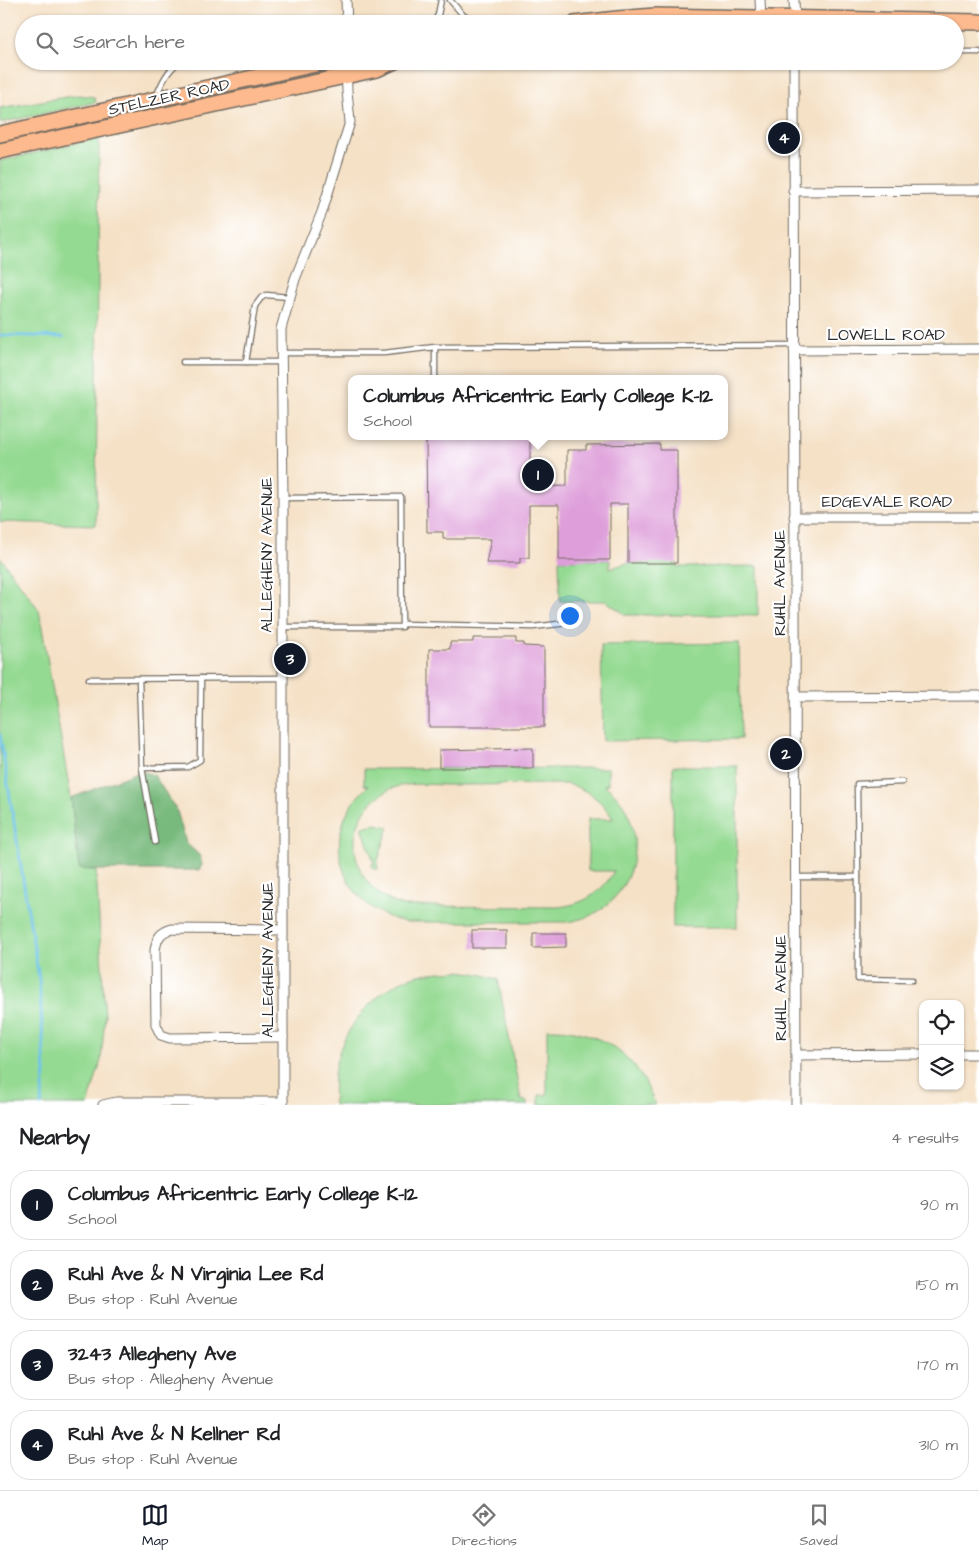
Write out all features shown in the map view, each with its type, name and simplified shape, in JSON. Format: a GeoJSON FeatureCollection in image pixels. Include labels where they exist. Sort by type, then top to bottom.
{"type":"FeatureCollection","features":[{"type":"Feature","properties":{"kind":"main road"},"geometry":{"type":"LineString","coordinates":[[964,22],[979,22]]}},
{"type":"Feature","properties":{"kind":"main road","name":"STELZER ROAD"},"geometry":{"type":"LineString","coordinates":[[0,134],[289,70]]}},
{"type":"Feature","properties":{"kind":"main road","name":"STELZER ROAD"},"geometry":{"type":"LineString","coordinates":[[0,151],[342,70]]}},
{"type":"Feature","properties":{"kind":"street"},"geometry":{"type":"LineString","coordinates":[[346,0],[347,15]]}},
{"type":"Feature","properties":{"kind":"street"},"geometry":{"type":"LineString","coordinates":[[760,0],[761,15]]}},
{"type":"Feature","properties":{"kind":"street"},"geometry":{"type":"LineString","coordinates":[[794,0],[795,15]]}},
{"type":"Feature","properties":{"kind":"street","name":"ALLEGHENY AVENUE"},"geometry":{"type":"LineString","coordinates":[[283,1103],[283,498],[281,329],[295,279],[322,212],[350,122],[346,70]]}},
{"type":"Feature","properties":{"kind":"street","name":"RUHL AVENUE"},"geometry":{"type":"LineString","coordinates":[[794,70],[796,1105]]}},
{"type":"Feature","properties":{"kind":"street"},"geometry":{"type":"LineString","coordinates":[[793,191],[979,190]]}},
{"type":"Feature","properties":{"kind":"street","name":"LOWELL ROAD"},"geometry":{"type":"LineString","coordinates":[[794,348],[979,349]]}},
{"type":"Feature","properties":{"kind":"street","name":"EDGEVALE ROAD"},"geometry":{"type":"LineString","coordinates":[[794,517],[979,517]]}},
{"type":"Feature","properties":{"kind":"street"},"geometry":{"type":"LineString","coordinates":[[796,697],[979,696]]}},
{"type":"Feature","properties":{"kind":"street"},"geometry":{"type":"LineString","coordinates":[[282,930],[172,929],[163,931],[157,939],[155,950],[156,1025],[161,1034],[170,1038],[283,1037]]}},
{"type":"Feature","properties":{"kind":"street"},"geometry":{"type":"LineString","coordinates":[[796,1055],[919,1054]]}},
{"type":"Feature","properties":{"kind":"street"},"geometry":{"type":"LineString","coordinates":[[964,1054],[979,1054]]}},
{"type":"Feature","properties":{"kind":"street"},"geometry":{"type":"LineString","coordinates":[[103,1105],[116,1102],[283,1103]]}},
{"type":"Feature","properties":{"kind":"lane"},"geometry":{"type":"LineString","coordinates":[[438,15],[441,0]]}},
{"type":"Feature","properties":{"kind":"lane"},"geometry":{"type":"LineString","coordinates":[[450,0],[456,10],[463,15]]}},
{"type":"Feature","properties":{"kind":"lane"},"geometry":{"type":"LineString","coordinates":[[964,52],[979,52]]}},
{"type":"Feature","properties":{"kind":"lane"},"geometry":{"type":"LineString","coordinates":[[155,100],[162,80],[169,70]]}},
{"type":"Feature","properties":{"kind":"lane"},"geometry":{"type":"LineString","coordinates":[[267,70],[271,74]]}},
{"type":"Feature","properties":{"kind":"lane"},"geometry":{"type":"LineString","coordinates":[[246,362],[257,301],[266,295],[289,297]]}},
{"type":"Feature","properties":{"kind":"lane"},"geometry":{"type":"LineString","coordinates":[[183,362],[246,362],[435,348],[794,348]]}},
{"type":"Feature","properties":{"kind":"lane"},"geometry":{"type":"LineString","coordinates":[[435,348],[435,375]]}},
{"type":"Feature","properties":{"kind":"lane"},"geometry":{"type":"LineString","coordinates":[[282,627],[402,627],[401,497],[283,498]]}},
{"type":"Feature","properties":{"kind":"lane"},"geometry":{"type":"LineString","coordinates":[[402,624],[533,627],[567,623]]}},
{"type":"Feature","properties":{"kind":"lane"},"geometry":{"type":"LineString","coordinates":[[142,768],[188,767],[200,760],[201,678]]}},
{"type":"Feature","properties":{"kind":"lane"},"geometry":{"type":"LineString","coordinates":[[89,679],[282,678]]}},
{"type":"Feature","properties":{"kind":"lane"},"geometry":{"type":"LineString","coordinates":[[139,679],[142,768],[155,842]]}},
{"type":"Feature","properties":{"kind":"lane"},"geometry":{"type":"LineString","coordinates":[[902,782],[857,784],[858,979],[912,980]]}},
{"type":"Feature","properties":{"kind":"lane"},"geometry":{"type":"LineString","coordinates":[[796,877],[858,878]]}},
{"type":"Feature","properties":{"kind":"green space"},"geometry":{"type":"Polygon","coordinates":[[[78,95],[94,97],[96,102],[0,123],[0,108],[78,95]]]}},
{"type":"Feature","properties":{"kind":"green space"},"geometry":{"type":"Polygon","coordinates":[[[99,138],[96,525],[0,522],[0,161],[99,138]]]}},
{"type":"Feature","properties":{"kind":"green space"},"geometry":{"type":"Polygon","coordinates":[[[576,548],[587,560],[610,560],[610,568],[628,563],[644,563],[644,551],[677,563],[677,567],[758,566],[758,615],[626,615],[606,601],[560,601],[559,560],[576,560],[576,548]]]}},
{"type":"Feature","properties":{"kind":"green space"},"geometry":{"type":"Polygon","coordinates":[[[0,557],[39,610],[71,798],[79,869],[96,870],[105,1017],[101,1060],[88,1105],[0,1105],[0,557]]]}},
{"type":"Feature","properties":{"kind":"green space"},"geometry":{"type":"Polygon","coordinates":[[[739,643],[741,739],[603,741],[601,645],[739,643]]]}},
{"type":"Feature","properties":{"kind":"green space"},"geometry":{"type":"Polygon","coordinates":[[[673,766],[737,766],[737,927],[673,927],[673,766]]]}},
{"type":"Feature","properties":{"kind":"green space"},"geometry":{"type":"Polygon","coordinates":[[[608,768],[608,784],[604,785],[617,797],[627,811],[632,827],[634,844],[627,878],[618,893],[602,909],[588,917],[567,922],[406,922],[388,917],[372,908],[359,896],[349,882],[342,867],[339,849],[341,831],[347,813],[359,795],[368,786],[364,785],[364,769],[608,768]],[[421,784],[393,788],[375,799],[362,816],[355,835],[358,865],[372,887],[394,903],[403,906],[557,907],[575,904],[597,892],[614,871],[588,871],[588,819],[613,819],[600,802],[575,786],[568,784],[421,784]]]}},
{"type":"Feature","properties":{"kind":"green space"},"geometry":{"type":"Polygon","coordinates":[[[140,771],[154,775],[177,811],[186,843],[200,856],[202,865],[199,870],[79,869],[71,798],[140,771]]]}},
{"type":"Feature","properties":{"kind":"green space"},"geometry":{"type":"Polygon","coordinates":[[[375,824],[389,827],[377,863],[378,869],[373,869],[372,864],[374,863],[362,827],[375,824]]]}},
{"type":"Feature","properties":{"kind":"green space"},"geometry":{"type":"Polygon","coordinates":[[[459,971],[498,979],[521,1100],[527,1101],[527,1105],[334,1105],[334,1073],[340,1050],[354,1024],[373,1001],[396,984],[409,978],[427,973],[459,971]]]}},
{"type":"Feature","properties":{"kind":"green space"},"geometry":{"type":"Polygon","coordinates":[[[547,1029],[564,1029],[589,1035],[614,1048],[625,1056],[643,1078],[655,1105],[539,1105],[539,1095],[547,1095],[547,1029]]]}},
{"type":"Feature","properties":{"kind":"building"},"geometry":{"type":"Polygon","coordinates":[[[426,440],[530,440],[530,487],[567,486],[567,450],[586,450],[586,445],[660,444],[660,450],[677,450],[677,563],[628,563],[628,504],[610,504],[610,560],[559,560],[559,505],[529,505],[529,558],[520,558],[520,563],[486,563],[491,539],[443,539],[443,532],[427,532],[426,440]]]}},
{"type":"Feature","properties":{"kind":"building"},"geometry":{"type":"Polygon","coordinates":[[[473,638],[516,638],[516,643],[524,643],[524,646],[544,647],[544,727],[429,727],[429,649],[450,649],[450,642],[473,642],[473,638]]]}},
{"type":"Feature","properties":{"kind":"building"},"geometry":{"type":"Polygon","coordinates":[[[533,748],[533,768],[439,768],[439,750],[533,748]]]}},
{"type":"Feature","properties":{"kind":"building"},"geometry":{"type":"Polygon","coordinates":[[[472,930],[507,930],[507,948],[472,948],[472,930]]]}},
{"type":"Feature","properties":{"kind":"building"},"geometry":{"type":"Polygon","coordinates":[[[533,933],[566,933],[566,947],[533,948],[533,933]]]}},
{"type":"Feature","properties":{"kind":"waterway"},"geometry":{"type":"LineString","coordinates":[[0,335],[63,337]]}},
{"type":"Feature","properties":{"kind":"waterway"},"geometry":{"type":"LineString","coordinates":[[0,735],[39,979],[45,1073],[41,1105]]}},
{"type":"Feature","properties":{"kind":"place","name":"Ruhl Ave & N Kellner Rd"},"geometry":{"type":"Point","coordinates":[784,138]}},
{"type":"Feature","properties":{"kind":"place","name":"Columbus Africentric Early College K-12"},"geometry":{"type":"Point","coordinates":[538,475]}},
{"type":"Feature","properties":{"kind":"place","name":"3243 Allegheny Ave"},"geometry":{"type":"Point","coordinates":[290,659]}},
{"type":"Feature","properties":{"kind":"place","name":"Ruhl Ave & N Virginia Lee Rd"},"geometry":{"type":"Point","coordinates":[786,754]}}]}
